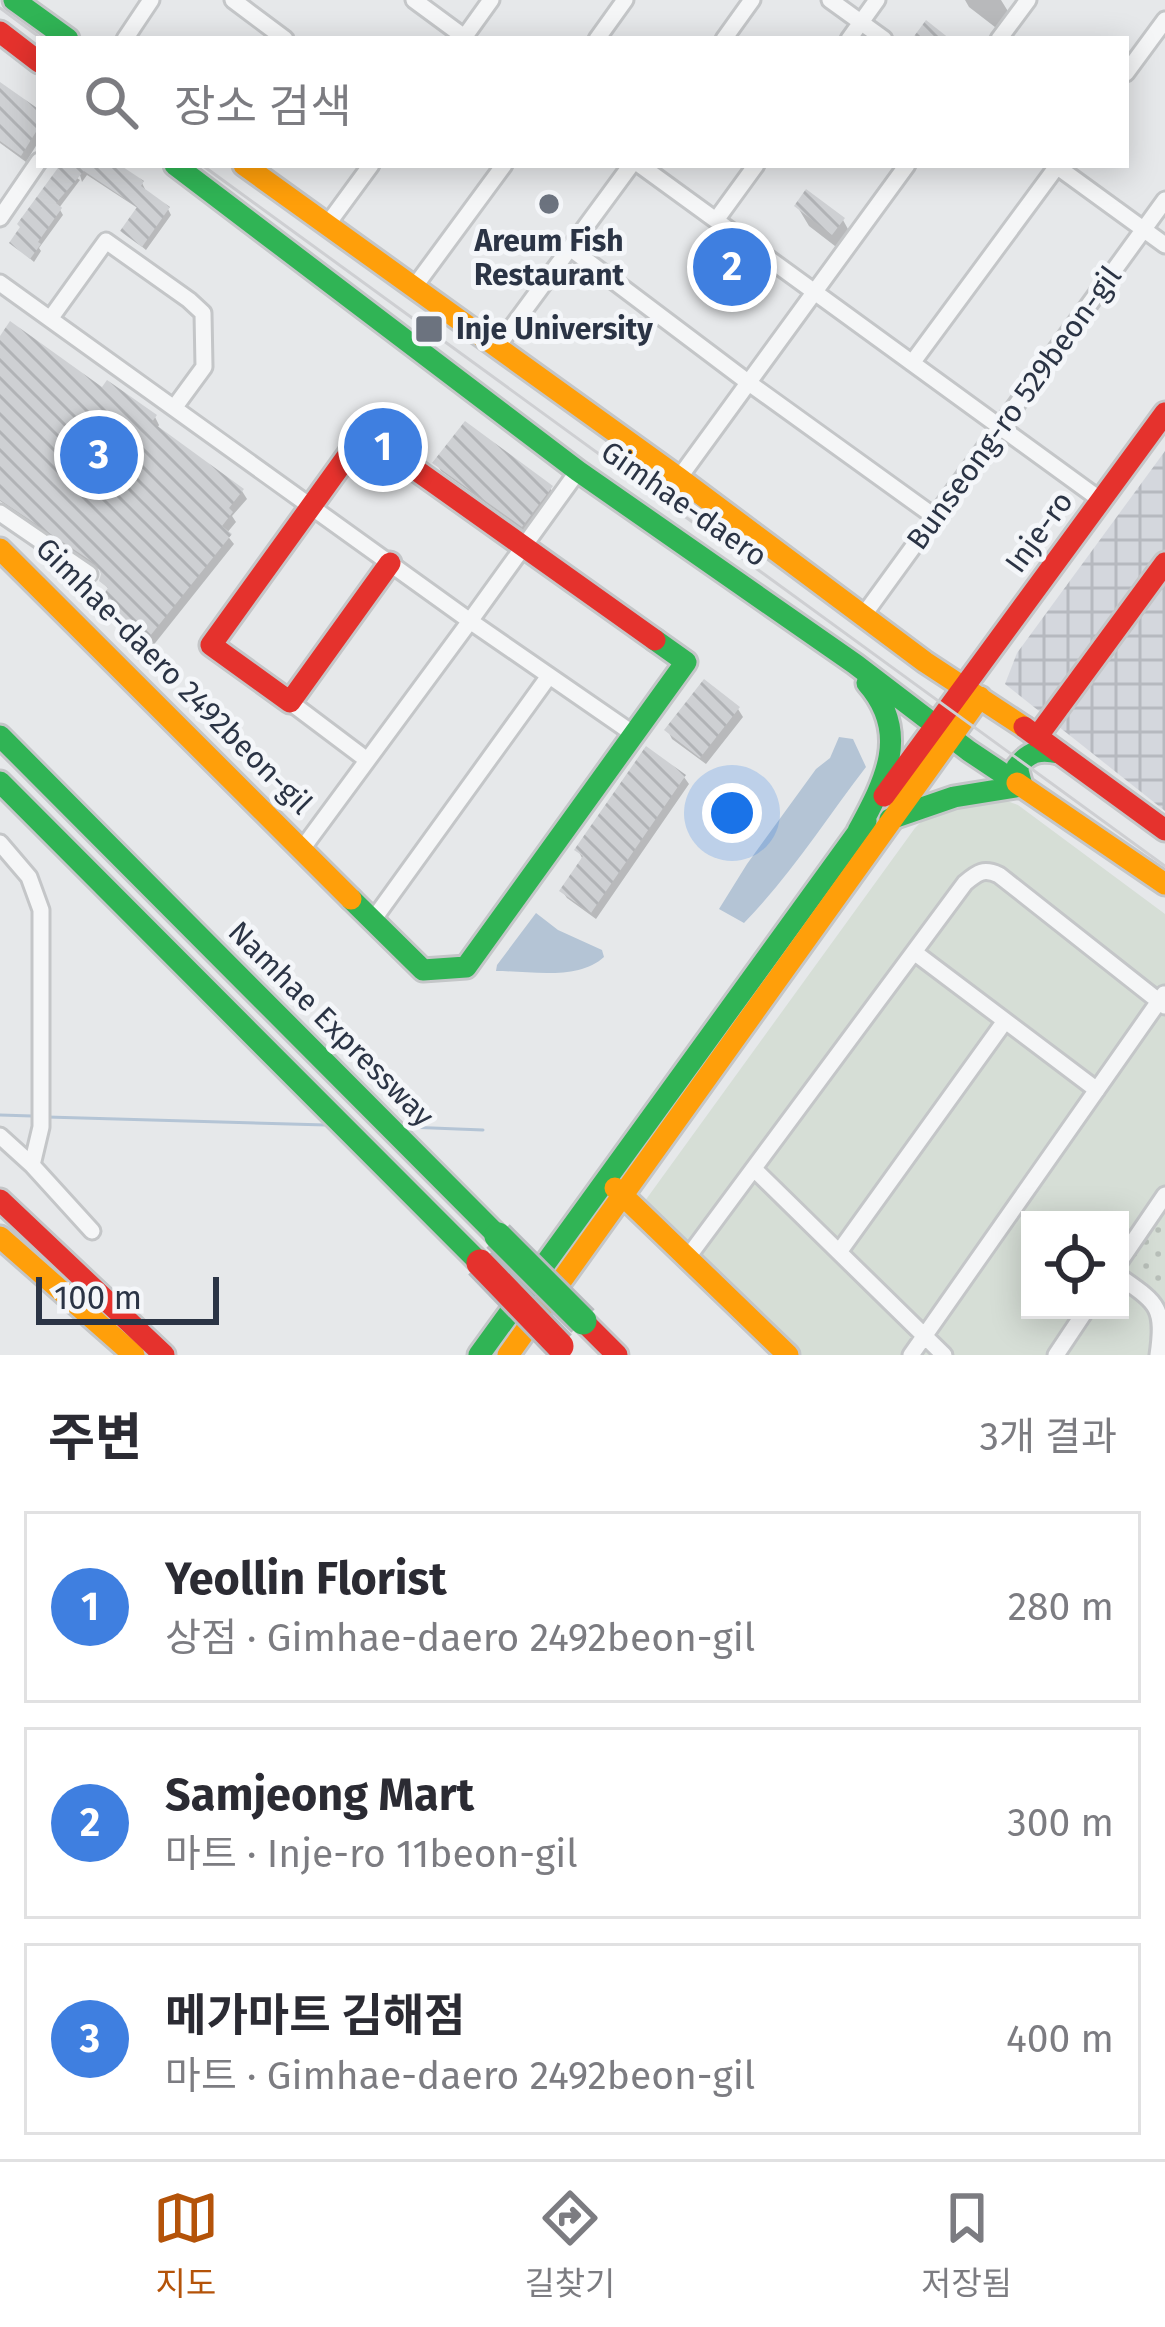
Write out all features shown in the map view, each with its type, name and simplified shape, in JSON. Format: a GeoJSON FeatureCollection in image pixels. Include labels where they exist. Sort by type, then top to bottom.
{"type":"FeatureCollection","features":[{"type":"Feature","properties":{"kind":"main road"},"geometry":{"type":"LineString","coordinates":[[14,0],[64,36]]}},
{"type":"Feature","properties":{"kind":"main road"},"geometry":{"type":"LineString","coordinates":[[0,32],[36,60]]}},
{"type":"Feature","properties":{"kind":"main road","name":"Gimhae-daero"},"geometry":{"type":"LineString","coordinates":[[179,168],[578,471],[1165,884]]}},
{"type":"Feature","properties":{"kind":"main road","name":"Gimhae-daero"},"geometry":{"type":"LineString","coordinates":[[248,168],[1165,830]]}},
{"type":"Feature","properties":{"kind":"main road","name":"Inje-ro"},"geometry":{"type":"LineString","coordinates":[[943,732],[1165,413]]}},
{"type":"Feature","properties":{"kind":"main road","name":"Gimhae-daero 2492beon-gil"},"geometry":{"type":"LineString","coordinates":[[0,550],[423,970],[466,967],[686,662],[364,433],[212,645],[290,702]]}},
{"type":"Feature","properties":{"kind":"main road"},"geometry":{"type":"LineString","coordinates":[[290,702],[389,563]]}},
{"type":"Feature","properties":{"kind":"main road"},"geometry":{"type":"LineString","coordinates":[[890,819],[941,798],[1022,786],[1017,767],[1027,753],[1049,745],[1165,563]]}},
{"type":"Feature","properties":{"kind":"main road"},"geometry":{"type":"LineString","coordinates":[[855,664],[882,670],[895,657],[867,619]]}},
{"type":"Feature","properties":{"kind":"main road"},"geometry":{"type":"LineString","coordinates":[[831,647],[880,695],[891,727],[887,776],[858,831]]}},
{"type":"Feature","properties":{"kind":"main road"},"geometry":{"type":"LineString","coordinates":[[508,1355],[614,1187],[858,831],[943,732]]}},
{"type":"Feature","properties":{"kind":"main road"},"geometry":{"type":"LineString","coordinates":[[479,1355],[614,1187],[890,819],[943,732]]}},
{"type":"Feature","properties":{"kind":"main road","name":"Namhae Expressway"},"geometry":{"type":"LineString","coordinates":[[0,736],[617,1355]]}},
{"type":"Feature","properties":{"kind":"main road"},"geometry":{"type":"LineString","coordinates":[[0,782],[565,1350]]}},
{"type":"Feature","properties":{"kind":"main road"},"geometry":{"type":"LineString","coordinates":[[614,1187],[788,1355]]}},
{"type":"Feature","properties":{"kind":"main road"},"geometry":{"type":"LineString","coordinates":[[0,1200],[164,1355]]}},
{"type":"Feature","properties":{"kind":"main road"},"geometry":{"type":"LineString","coordinates":[[0,1237],[134,1355]]}},
{"type":"Feature","properties":{"kind":"street"},"geometry":{"type":"LineString","coordinates":[[127,36],[151,0]]}},
{"type":"Feature","properties":{"kind":"street"},"geometry":{"type":"LineString","coordinates":[[233,0],[281,36]]}},
{"type":"Feature","properties":{"kind":"street"},"geometry":{"type":"LineString","coordinates":[[414,0],[462,36]]}},
{"type":"Feature","properties":{"kind":"street"},"geometry":{"type":"LineString","coordinates":[[466,36],[491,0]]}},
{"type":"Feature","properties":{"kind":"street"},"geometry":{"type":"LineString","coordinates":[[599,36],[625,0]]}},
{"type":"Feature","properties":{"kind":"street"},"geometry":{"type":"LineString","coordinates":[[726,36],[752,0]]}},
{"type":"Feature","properties":{"kind":"street"},"geometry":{"type":"LineString","coordinates":[[830,0],[880,36]]}},
{"type":"Feature","properties":{"kind":"street"},"geometry":{"type":"LineString","coordinates":[[851,36],[877,0]]}},
{"type":"Feature","properties":{"kind":"street"},"geometry":{"type":"LineString","coordinates":[[1001,36],[1028,0]]}},
{"type":"Feature","properties":{"kind":"street"},"geometry":{"type":"LineString","coordinates":[[1129,69],[1165,20]]}},
{"type":"Feature","properties":{"kind":"street"},"geometry":{"type":"LineString","coordinates":[[0,218],[36,165]]}},
{"type":"Feature","properties":{"kind":"street"},"geometry":{"type":"LineString","coordinates":[[327,225],[368,168]]}},
{"type":"Feature","properties":{"kind":"street"},"geometry":{"type":"LineString","coordinates":[[415,286],[502,168]]}},
{"type":"Feature","properties":{"kind":"street"},"geometry":{"type":"LineString","coordinates":[[498,346],[634,168]]}},
{"type":"Feature","properties":{"kind":"street"},"geometry":{"type":"LineString","coordinates":[[640,168],[1102,501]]}},
{"type":"Feature","properties":{"kind":"street"},"geometry":{"type":"LineString","coordinates":[[716,220],[754,168]]}},
{"type":"Feature","properties":{"kind":"street"},"geometry":{"type":"LineString","coordinates":[[679,478],[905,168]]}},
{"type":"Feature","properties":{"kind":"street"},"geometry":{"type":"LineString","coordinates":[[912,363],[1055,168]]}},
{"type":"Feature","properties":{"kind":"street"},"geometry":{"type":"LineString","coordinates":[[1061,168],[1165,245]]}},
{"type":"Feature","properties":{"kind":"street","name":"Bunseong-ro 529beon-gil"},"geometry":{"type":"LineString","coordinates":[[867,619],[935,517],[1165,200]]}},
{"type":"Feature","properties":{"kind":"street"},"geometry":{"type":"LineString","coordinates":[[50,319],[106,241],[190,300],[203,314],[204,367],[173,408]]}},
{"type":"Feature","properties":{"kind":"street"},"geometry":{"type":"LineString","coordinates":[[570,248],[935,517]]}},
{"type":"Feature","properties":{"kind":"street"},"geometry":{"type":"LineString","coordinates":[[0,283],[470,622],[635,735]]}},
{"type":"Feature","properties":{"kind":"street"},"geometry":{"type":"LineString","coordinates":[[524,546],[578,471]]}},
{"type":"Feature","properties":{"kind":"street"},"geometry":{"type":"LineString","coordinates":[[0,512],[89,574]]}},
{"type":"Feature","properties":{"kind":"street","name":"Gimhae-daero 2492beon-gil"},"geometry":{"type":"LineString","coordinates":[[302,849],[524,546]]}},
{"type":"Feature","properties":{"kind":"street"},"geometry":{"type":"LineString","coordinates":[[373,920],[549,676]]}},
{"type":"Feature","properties":{"kind":"street","name":"Gimhae-daero 2492beon-gil"},"geometry":{"type":"LineString","coordinates":[[290,702],[368,760]]}},
{"type":"Feature","properties":{"kind":"street"},"geometry":{"type":"LineString","coordinates":[[0,843],[29,877],[41,910],[41,1123],[32,1165]]}},
{"type":"Feature","properties":{"kind":"street"},"geometry":{"type":"LineString","coordinates":[[688,1257],[965,883],[977,872],[988,870],[1163,1000],[911,1355]]}},
{"type":"Feature","properties":{"kind":"street"},"geometry":{"type":"LineString","coordinates":[[914,952],[1096,1090]]}},
{"type":"Feature","properties":{"kind":"street"},"geometry":{"type":"LineString","coordinates":[[839,1252],[1005,1021]]}},
{"type":"Feature","properties":{"kind":"street"},"geometry":{"type":"LineString","coordinates":[[0,1136],[92,1231]]}},
{"type":"Feature","properties":{"kind":"street"},"geometry":{"type":"LineString","coordinates":[[754,1169],[944,1355]]}},
{"type":"Feature","properties":{"kind":"street"},"geometry":{"type":"LineString","coordinates":[[1129,1248],[1165,1195]]}},
{"type":"Feature","properties":{"kind":"street"},"geometry":{"type":"LineString","coordinates":[[1129,1283],[1160,1310],[1165,1323],[1158,1355]]}},
{"type":"Feature","properties":{"kind":"street"},"geometry":{"type":"LineString","coordinates":[[1056,1355],[1080,1319]]}},
{"type":"Feature","properties":{"kind":"shaded area"},"geometry":{"type":"Polygon","coordinates":[[[1165,451],[1165,811],[1005,684],[1017,653],[1165,451]]]}},
{"type":"Feature","properties":{"kind":"shaded area"},"geometry":{"type":"Polygon","coordinates":[[[999,798],[1018,805],[1165,914],[1165,1190],[1129,1243],[1129,1211],[1021,1211],[1021,1319],[1129,1319],[1129,1289],[1152,1306],[1154,1355],[792,1355],[642,1205],[927,816],[999,798]]]}},
{"type":"Feature","properties":{"kind":"shaded area"},"geometry":{"type":"Polygon","coordinates":[[[1165,1206],[1165,1305],[1129,1272],[1165,1206]]]}},
{"type":"Feature","properties":{"kind":"water"},"geometry":{"type":"Polygon","coordinates":[[[839,737],[853,739],[866,767],[744,923],[719,909],[816,769],[830,758],[839,737]]]}},
{"type":"Feature","properties":{"kind":"water"},"geometry":{"type":"Polygon","coordinates":[[[536,913],[558,930],[602,950],[604,957],[567,972],[496,971],[536,913]]]}},
{"type":"Feature","properties":{"kind":"building"},"geometry":{"type":"Polygon","coordinates":[[[926,20],[946,36],[914,36],[926,20]]]}},
{"type":"Feature","properties":{"kind":"building"},"geometry":{"type":"Polygon","coordinates":[[[0,82],[36,107],[36,132],[21,156],[0,141],[0,82]]]}},
{"type":"Feature","properties":{"kind":"building"},"geometry":{"type":"Polygon","coordinates":[[[58,168],[124,168],[170,207],[142,247],[120,231],[137,207],[84,171],[56,203],[62,208],[30,259],[9,243],[20,227],[17,224],[58,168]]]}},
{"type":"Feature","properties":{"kind":"building"},"geometry":{"type":"Polygon","coordinates":[[[806,189],[845,218],[832,235],[794,206],[806,189]]]}},
{"type":"Feature","properties":{"kind":"building"},"geometry":{"type":"Polygon","coordinates":[[[10,321],[102,387],[107,380],[157,415],[152,422],[244,489],[222,526],[232,534],[146,641],[96,606],[108,588],[99,581],[97,565],[0,500],[0,336],[10,321]]]}},
{"type":"Feature","properties":{"kind":"building"},"geometry":{"type":"Polygon","coordinates":[[[465,421],[553,486],[522,527],[432,463],[465,421]]]}},
{"type":"Feature","properties":{"kind":"building"},"geometry":{"type":"Polygon","coordinates":[[[704,679],[740,707],[700,758],[664,730],[704,679]]]}},
{"type":"Feature","properties":{"kind":"building"},"geometry":{"type":"Polygon","coordinates":[[[646,746],[686,775],[591,913],[559,891],[583,856],[574,850],[646,746]]]}},
{"type":"Feature","properties":{"kind":"waterway"},"geometry":{"type":"LineString","coordinates":[[0,1115],[32,1116]]}},
{"type":"Feature","properties":{"kind":"waterway"},"geometry":{"type":"LineString","coordinates":[[47,1117],[326,1125]]}},
{"type":"Feature","properties":{"kind":"waterway"},"geometry":{"type":"LineString","coordinates":[[407,1127],[483,1130]]}},
{"type":"Feature","properties":{"kind":"tram line"},"geometry":{"type":"LineString","coordinates":[[0,8],[38,36]]}},
{"type":"Feature","properties":{"kind":"tram line"},"geometry":{"type":"LineString","coordinates":[[206,168],[1165,866]]}},
{"type":"Feature","properties":{"kind":"traffic: fast"},"geometry":{"type":"LineString","coordinates":[[14,0],[64,36]]}},
{"type":"Feature","properties":{"kind":"traffic: fast"},"geometry":{"type":"LineString","coordinates":[[179,168],[578,471],[1017,783]]}},
{"type":"Feature","properties":{"kind":"traffic: fast"},"geometry":{"type":"LineString","coordinates":[[351,899],[423,970],[466,967],[686,662],[655,640]]}},
{"type":"Feature","properties":{"kind":"traffic: fast"},"geometry":{"type":"LineString","coordinates":[[858,831],[884,775],[891,739],[888,720],[867,683]]}},
{"type":"Feature","properties":{"kind":"traffic: fast"},"geometry":{"type":"LineString","coordinates":[[0,736],[498,1236]]}},
{"type":"Feature","properties":{"kind":"traffic: fast"},"geometry":{"type":"LineString","coordinates":[[890,819],[954,797],[1022,786],[1017,767],[1026,758],[1041,751],[1059,753]]}},
{"type":"Feature","properties":{"kind":"traffic: fast"},"geometry":{"type":"LineString","coordinates":[[0,782],[480,1263]]}},
{"type":"Feature","properties":{"kind":"traffic: fast"},"geometry":{"type":"LineString","coordinates":[[479,1355],[866,821]]}},
{"type":"Feature","properties":{"kind":"traffic: fast"},"geometry":{"type":"LineString","coordinates":[[498,1236],[583,1321]]}},
{"type":"Feature","properties":{"kind":"traffic: slow"},"geometry":{"type":"LineString","coordinates":[[248,168],[925,662],[1024,727]]}},
{"type":"Feature","properties":{"kind":"traffic: slow"},"geometry":{"type":"LineString","coordinates":[[0,549],[351,899]]}},
{"type":"Feature","properties":{"kind":"traffic: slow"},"geometry":{"type":"LineString","coordinates":[[508,1355],[980,697]]}},
{"type":"Feature","properties":{"kind":"traffic: slow"},"geometry":{"type":"LineString","coordinates":[[1017,783],[1165,884]]}},
{"type":"Feature","properties":{"kind":"traffic: slow"},"geometry":{"type":"LineString","coordinates":[[615,1188],[788,1355]]}},
{"type":"Feature","properties":{"kind":"traffic: slow"},"geometry":{"type":"LineString","coordinates":[[0,1237],[134,1355]]}},
{"type":"Feature","properties":{"kind":"traffic: jam"},"geometry":{"type":"LineString","coordinates":[[0,32],[36,60]]}},
{"type":"Feature","properties":{"kind":"traffic: jam"},"geometry":{"type":"LineString","coordinates":[[884,796],[1165,413]]}},
{"type":"Feature","properties":{"kind":"traffic: jam"},"geometry":{"type":"LineString","coordinates":[[390,563],[290,702],[211,645],[364,433],[655,640]]}},
{"type":"Feature","properties":{"kind":"traffic: jam"},"geometry":{"type":"LineString","coordinates":[[1037,737],[1165,563]]}},
{"type":"Feature","properties":{"kind":"traffic: jam"},"geometry":{"type":"LineString","coordinates":[[1024,727],[1165,830]]}},
{"type":"Feature","properties":{"kind":"traffic: jam"},"geometry":{"type":"LineString","coordinates":[[0,1200],[164,1355]]}},
{"type":"Feature","properties":{"kind":"traffic: jam"},"geometry":{"type":"LineString","coordinates":[[480,1263],[560,1346]]}},
{"type":"Feature","properties":{"kind":"traffic: jam"},"geometry":{"type":"LineString","coordinates":[[583,1321],[617,1355]]}},
{"type":"Feature","properties":{"kind":"place","name":"Areum Fish Restaurant"},"geometry":{"type":"Point","coordinates":[549,204]}},
{"type":"Feature","properties":{"kind":"place","name":"Samjeong Mart"},"geometry":{"type":"Point","coordinates":[732,267]}},
{"type":"Feature","properties":{"kind":"place","name":"Inje University"},"geometry":{"type":"Point","coordinates":[429,329]}},
{"type":"Feature","properties":{"kind":"place","name":"Yeollin Florist"},"geometry":{"type":"Point","coordinates":[383,447]}},
{"type":"Feature","properties":{"kind":"place","name":"메가마트 김해점"},"geometry":{"type":"Point","coordinates":[99,455]}}]}
